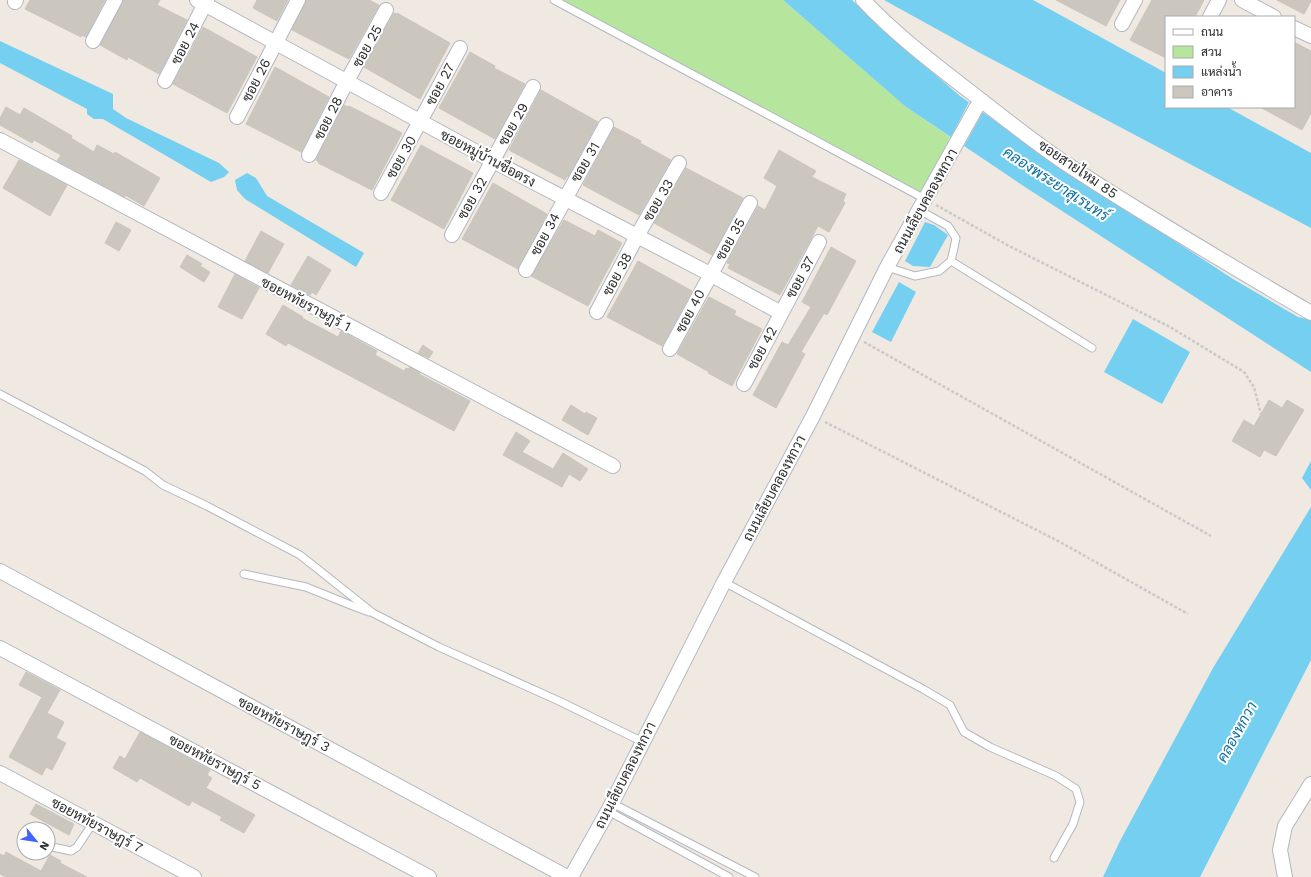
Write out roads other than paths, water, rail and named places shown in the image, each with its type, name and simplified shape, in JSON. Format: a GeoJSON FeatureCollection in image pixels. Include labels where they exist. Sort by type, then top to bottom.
{"type":"FeatureCollection","features":[{"type":"Feature","properties":{"kind":"street"},"geometry":{"type":"LineString","coordinates":[[93,41],[115,0]]}},
{"type":"Feature","properties":{"kind":"street","name":"ซอย 26"},"geometry":{"type":"LineString","coordinates":[[237,117],[298,0]]}},
{"type":"Feature","properties":{"kind":"street","name":"ซอยสายไหม 85"},"geometry":{"type":"LineString","coordinates":[[863,0],[979,104],[1068,164],[1177,233],[1311,313]]}},
{"type":"Feature","properties":{"kind":"street"},"geometry":{"type":"LineString","coordinates":[[1122,24],[1134,0]]}},
{"type":"Feature","properties":{"kind":"street"},"geometry":{"type":"LineString","coordinates":[[1211,16],[1219,0]]}},
{"type":"Feature","properties":{"kind":"street"},"geometry":{"type":"LineString","coordinates":[[1242,0],[1272,16]]}},
{"type":"Feature","properties":{"kind":"street","name":"ซอยหมู่บ้านซื่อตรง"},"geometry":{"type":"LineString","coordinates":[[203,1],[493,161],[710,274],[781,313]]}},
{"type":"Feature","properties":{"kind":"street","name":"ซอย 24"},"geometry":{"type":"LineString","coordinates":[[165,81],[203,1]]}},
{"type":"Feature","properties":{"kind":"street","name":"ซอย 25"},"geometry":{"type":"LineString","coordinates":[[347,81],[386,10]]}},
{"type":"Feature","properties":{"kind":"street"},"geometry":{"type":"LineString","coordinates":[[1295,28],[1311,36]]}},
{"type":"Feature","properties":{"kind":"street","name":"ซอย 27"},"geometry":{"type":"LineString","coordinates":[[421,121],[460,48]]}},
{"type":"Feature","properties":{"kind":"street","name":"ซอย 28"},"geometry":{"type":"LineString","coordinates":[[309,155],[347,81]]}},
{"type":"Feature","properties":{"kind":"street","name":"ซอย 29"},"geometry":{"type":"LineString","coordinates":[[493,161],[533,87]]}},
{"type":"Feature","properties":{"kind":"street","name":"ถนนเลียบคลองหกวา"},"geometry":{"type":"LineString","coordinates":[[571,877],[610,807],[724,582],[813,416],[887,267],[979,104]]}},
{"type":"Feature","properties":{"kind":"street","name":"ซอย 30"},"geometry":{"type":"LineString","coordinates":[[381,193],[421,121]]}},
{"type":"Feature","properties":{"kind":"street","name":"ซอย 31"},"geometry":{"type":"LineString","coordinates":[[564,198],[606,126]]}},
{"type":"Feature","properties":{"kind":"street","name":"ซอยหทัยราษฎร์ 1"},"geometry":{"type":"LineString","coordinates":[[0,140],[613,466]]}},
{"type":"Feature","properties":{"kind":"street","name":"ซอย 32"},"geometry":{"type":"LineString","coordinates":[[452,234],[493,161]]}},
{"type":"Feature","properties":{"kind":"street","name":"ซอย 33"},"geometry":{"type":"LineString","coordinates":[[637,236],[679,163]]}},
{"type":"Feature","properties":{"kind":"street","name":"ซอย 34"},"geometry":{"type":"LineString","coordinates":[[526,270],[564,198]]}},
{"type":"Feature","properties":{"kind":"street","name":"ซอย 35"},"geometry":{"type":"LineString","coordinates":[[710,274],[750,203]]}},
{"type":"Feature","properties":{"kind":"street","name":"ซอย 38"},"geometry":{"type":"LineString","coordinates":[[597,312],[637,236]]}},
{"type":"Feature","properties":{"kind":"street","name":"ซอย 37"},"geometry":{"type":"LineString","coordinates":[[781,313],[819,242]]}},
{"type":"Feature","properties":{"kind":"street","name":"ซอย 40"},"geometry":{"type":"LineString","coordinates":[[670,349],[710,274]]}},
{"type":"Feature","properties":{"kind":"street","name":"ซอย 42"},"geometry":{"type":"LineString","coordinates":[[744,384],[781,313]]}},
{"type":"Feature","properties":{"kind":"street","name":"ซอยหทัยราษฎร์ 3"},"geometry":{"type":"LineString","coordinates":[[0,571],[567,877]]}},
{"type":"Feature","properties":{"kind":"street","name":"ซอยหทัยราษฎร์ 5"},"geometry":{"type":"LineString","coordinates":[[0,648],[429,877]]}},
{"type":"Feature","properties":{"kind":"street","name":"ซอยหทัยราษฎร์ 7"},"geometry":{"type":"LineString","coordinates":[[0,773],[194,877]]}},
{"type":"Feature","properties":{"kind":"street"},"geometry":{"type":"LineString","coordinates":[[1285,877],[1280,850],[1285,826],[1311,784]]}},
{"type":"Feature","properties":{"kind":"lane"},"geometry":{"type":"LineString","coordinates":[[554,0],[922,204],[948,226],[956,238],[951,261],[939,271],[915,276],[887,267]]}},
{"type":"Feature","properties":{"kind":"lane"},"geometry":{"type":"LineString","coordinates":[[951,261],[1092,348]]}},
{"type":"Feature","properties":{"kind":"lane"},"geometry":{"type":"LineString","coordinates":[[0,394],[145,471],[163,485],[207,506],[300,555],[373,613]]}},
{"type":"Feature","properties":{"kind":"lane"},"geometry":{"type":"LineString","coordinates":[[244,574],[306,587],[373,613],[439,647],[559,701],[643,742]]}},
{"type":"Feature","properties":{"kind":"lane"},"geometry":{"type":"LineString","coordinates":[[724,582],[923,689],[950,705],[964,732],[990,747],[1056,776],[1076,789],[1080,802],[1073,824],[1054,858]]}},
{"type":"Feature","properties":{"kind":"lane"},"geometry":{"type":"LineString","coordinates":[[610,807],[729,877]]}},
{"type":"Feature","properties":{"kind":"lane"},"geometry":{"type":"LineString","coordinates":[[610,807],[755,877]]}},
{"type":"Feature","properties":{"kind":"lane"},"geometry":{"type":"LineString","coordinates":[[56,848],[71,852],[77,847],[93,823]]}},
{"type":"Feature","properties":{"kind":"water","name":"คลองพระยาสุเรนทร์"},"geometry":{"type":"Polygon","coordinates":[[[783,0],[852,0],[895,40],[960,96],[1005,128],[1233,279],[1298,317],[1311,320],[1311,372],[1025,187],[906,107],[783,0]]]}},
{"type":"Feature","properties":{"kind":"water"},"geometry":{"type":"Polygon","coordinates":[[[884,0],[1033,0],[1165,72],[1165,108],[1229,108],[1311,153],[1311,228],[980,53],[884,0]]]}},
{"type":"Feature","properties":{"kind":"water"},"geometry":{"type":"Polygon","coordinates":[[[0,41],[113,94],[113,109],[126,118],[219,163],[229,172],[224,177],[211,182],[103,119],[94,119],[87,114],[87,109],[0,63],[0,41]]]}},
{"type":"Feature","properties":{"kind":"water"},"geometry":{"type":"Polygon","coordinates":[[[247,173],[256,178],[267,196],[364,253],[356,267],[245,199],[237,190],[235,180],[247,173]]]}},
{"type":"Feature","properties":{"kind":"water"},"geometry":{"type":"Polygon","coordinates":[[[925,222],[934,225],[948,235],[930,267],[913,266],[905,261],[925,222]]]}},
{"type":"Feature","properties":{"kind":"water"},"geometry":{"type":"Polygon","coordinates":[[[899,282],[916,292],[891,342],[872,332],[899,282]]]}},
{"type":"Feature","properties":{"kind":"water"},"geometry":{"type":"Polygon","coordinates":[[[1133,319],[1190,352],[1162,404],[1104,372],[1133,319]]]}},
{"type":"Feature","properties":{"kind":"water"},"geometry":{"type":"Polygon","coordinates":[[[1311,461],[1311,490],[1302,478],[1311,461]]]}},
{"type":"Feature","properties":{"kind":"water","name":"คลองหกวา"},"geometry":{"type":"Polygon","coordinates":[[[1311,507],[1311,660],[1200,877],[1103,877],[1120,841],[1213,668],[1311,507]]]}}]}
